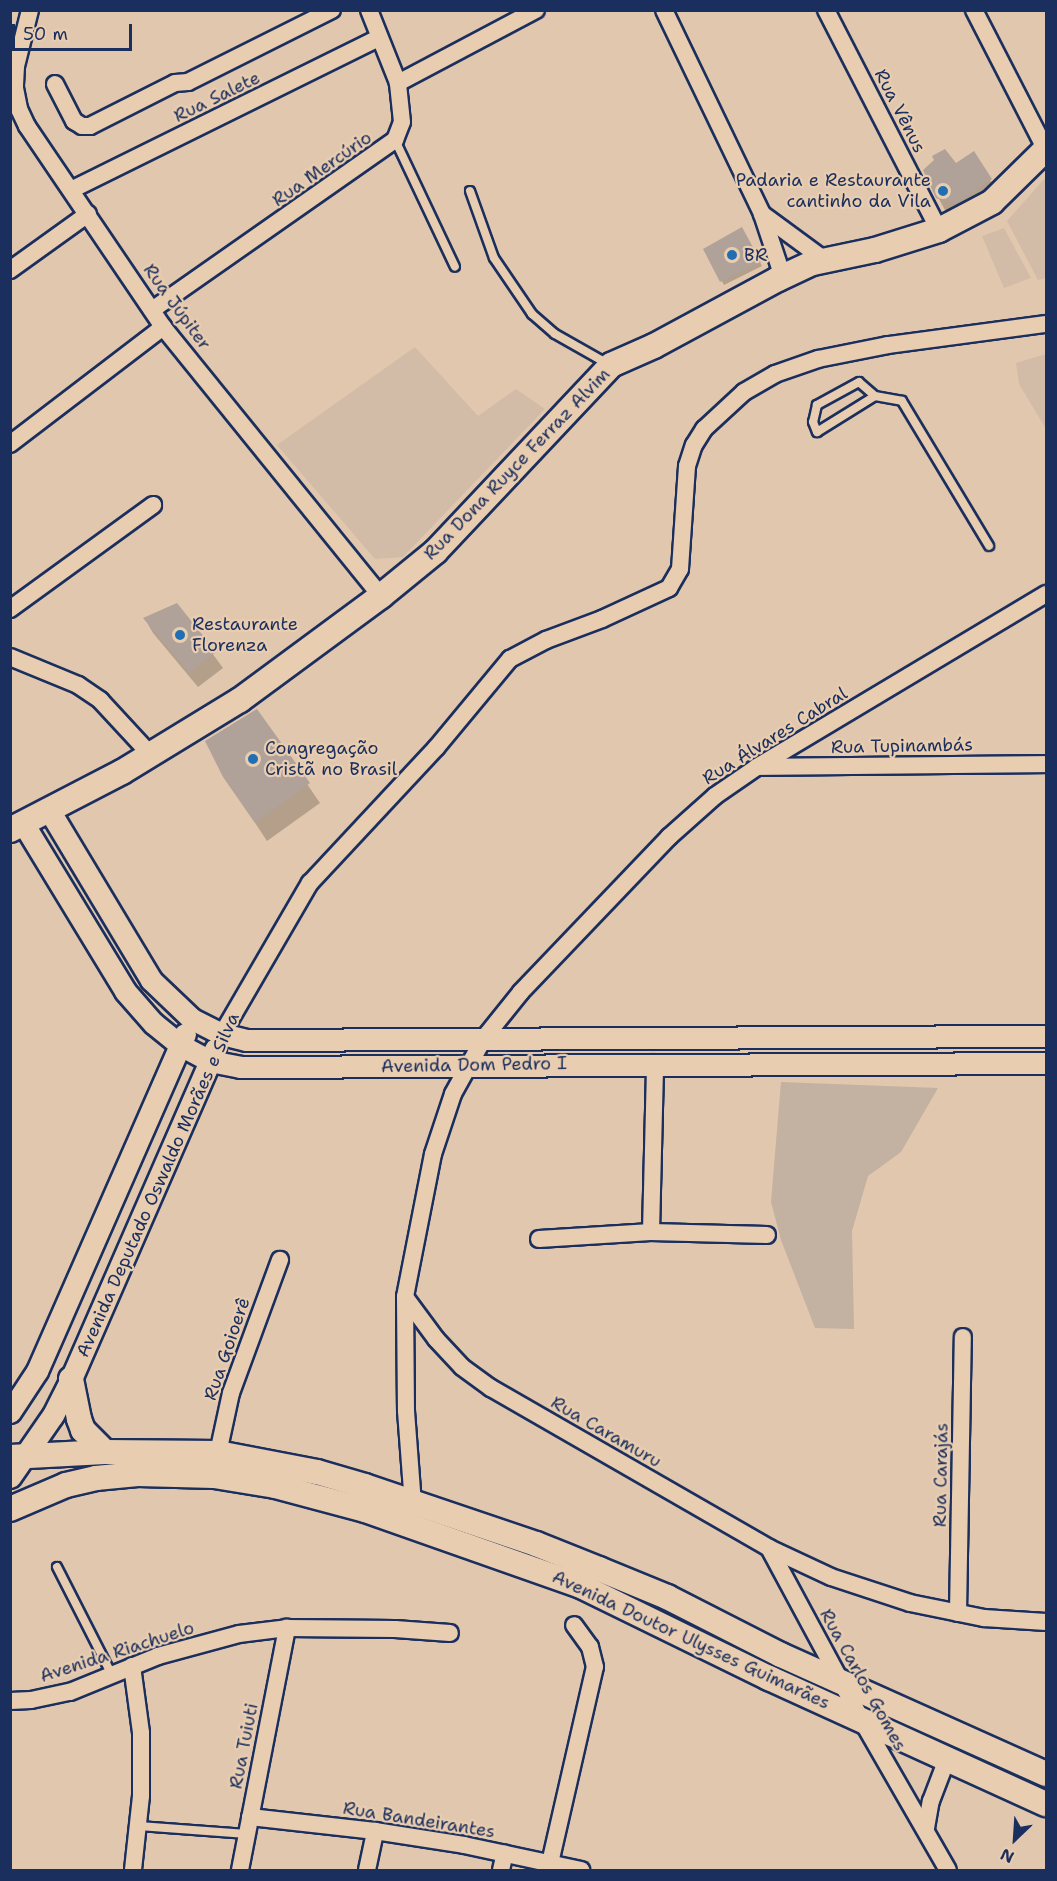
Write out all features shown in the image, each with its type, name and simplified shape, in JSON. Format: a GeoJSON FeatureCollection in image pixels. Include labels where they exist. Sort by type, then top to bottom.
{"type":"FeatureCollection","features":[{"type":"Feature","properties":{"kind":"main road","name":"Rua Dona Ruyce Ferraz Alvim"},"geometry":{"type":"LineString","coordinates":[[17,827],[122,772],[149,753],[240,700],[381,596],[435,552],[611,365],[654,346],[783,277],[826,261],[875,250],[939,230],[992,202],[1046,149]]}},
{"type":"Feature","properties":{"kind":"main road"},"geometry":{"type":"LineString","coordinates":[[71,1378],[79,1419],[88,1435],[105,1452]]}},
{"type":"Feature","properties":{"kind":"main road","name":"Avenida Doutor Ulysses Guimarães"},"geometry":{"type":"LineString","coordinates":[[18,1457],[105,1452],[218,1453],[317,1472],[536,1544],[667,1597],[842,1682],[1047,1774]]}},
{"type":"Feature","properties":{"kind":"main road","name":"Avenida Doutor Ulysses Guimarães"},"geometry":{"type":"LineString","coordinates":[[10,1509],[66,1485],[138,1474],[214,1476],[275,1486],[365,1510],[443,1535],[581,1586],[770,1678],[1047,1804]]}},
{"type":"Feature","properties":{"kind":"main road"},"geometry":{"type":"LineString","coordinates":[[947,1759],[952,1748],[961,1744],[1047,1781]]}},
{"type":"Feature","properties":{"kind":"street","name":"Rua Júpiter"},"geometry":{"type":"LineString","coordinates":[[30,10],[16,66],[15,88],[19,109],[27,126],[163,327],[381,596]]}},
{"type":"Feature","properties":{"kind":"street"},"geometry":{"type":"LineString","coordinates":[[55,84],[74,121],[82,126],[90,126],[175,83],[188,82],[332,10]]}},
{"type":"Feature","properties":{"kind":"street","name":"Rua Mercúrio"},"geometry":{"type":"LineString","coordinates":[[152,310],[395,140],[402,122],[398,83],[369,10]]}},
{"type":"Feature","properties":{"kind":"street"},"geometry":{"type":"LineString","coordinates":[[398,83],[536,10]]}},
{"type":"Feature","properties":{"kind":"street"},"geometry":{"type":"LineString","coordinates":[[664,10],[762,214],[783,277]]}},
{"type":"Feature","properties":{"kind":"street","name":"Rua Vênus"},"geometry":{"type":"LineString","coordinates":[[826,10],[939,230]]}},
{"type":"Feature","properties":{"kind":"street"},"geometry":{"type":"LineString","coordinates":[[974,10],[1046,149]]}},
{"type":"Feature","properties":{"kind":"street","name":"Rua Salete"},"geometry":{"type":"LineString","coordinates":[[71,190],[379,38]]}},
{"type":"Feature","properties":{"kind":"street"},"geometry":{"type":"LineString","coordinates":[[10,270],[88,214]]}},
{"type":"Feature","properties":{"kind":"street"},"geometry":{"type":"LineString","coordinates":[[762,214],[826,261]]}},
{"type":"Feature","properties":{"kind":"street","name":"Avenida Deputado Oswaldo Morães e Silva"},"geometry":{"type":"LineString","coordinates":[[18,1457],[53,1415],[222,1035],[310,883],[436,748],[510,659],[546,640],[611,615],[669,588],[680,569],[687,466],[694,445],[704,429],[744,392],[775,374],[818,359],[888,345],[1047,324]]}},
{"type":"Feature","properties":{"kind":"street"},"geometry":{"type":"LineString","coordinates":[[10,444],[163,327]]}},
{"type":"Feature","properties":{"kind":"street"},"geometry":{"type":"LineString","coordinates":[[10,609],[153,505]]}},
{"type":"Feature","properties":{"kind":"street","name":"Rua Álvares Cabral"},"geometry":{"type":"LineString","coordinates":[[468,1065],[484,1038],[521,992],[669,837],[715,796],[758,767],[1047,594]]}},
{"type":"Feature","properties":{"kind":"street"},"geometry":{"type":"LineString","coordinates":[[10,657],[78,685],[100,700],[149,753]]}},
{"type":"Feature","properties":{"kind":"street","name":"Rua Tupinambás"},"geometry":{"type":"LineString","coordinates":[[758,767],[1047,764]]}},
{"type":"Feature","properties":{"kind":"street","name":"Avenida Dom Pedro I"},"geometry":{"type":"LineString","coordinates":[[49,810],[151,980],[192,1019],[222,1035],[246,1040],[1046,1036]]}},
{"type":"Feature","properties":{"kind":"street","name":"Avenida Dom Pedro I"},"geometry":{"type":"LineString","coordinates":[[17,827],[125,991],[153,1023],[180,1045],[210,1061],[240,1067],[655,1063],[1046,1063]]}},
{"type":"Feature","properties":{"kind":"street","name":"Avenida Deputado Oswaldo Morães e Silva"},"geometry":{"type":"LineString","coordinates":[[10,1412],[37,1371],[192,1019]]}},
{"type":"Feature","properties":{"kind":"street"},"geometry":{"type":"LineString","coordinates":[[1046,1036],[1046,1063]]}},
{"type":"Feature","properties":{"kind":"street"},"geometry":{"type":"LineString","coordinates":[[651,1232],[655,1063]]}},
{"type":"Feature","properties":{"kind":"street"},"geometry":{"type":"LineString","coordinates":[[413,1504],[406,1411],[405,1297],[433,1154],[453,1094],[468,1065]]}},
{"type":"Feature","properties":{"kind":"street"},"geometry":{"type":"LineString","coordinates":[[539,1239],[651,1232],[767,1235]]}},
{"type":"Feature","properties":{"kind":"street","name":"Rua Goioerê"},"geometry":{"type":"LineString","coordinates":[[218,1453],[231,1393],[280,1260]]}},
{"type":"Feature","properties":{"kind":"street","name":"Rua Caramuru"},"geometry":{"type":"LineString","coordinates":[[405,1297],[455,1360],[491,1388],[769,1548],[831,1577],[910,1603],[984,1618],[1047,1622]]}},
{"type":"Feature","properties":{"kind":"street","name":"Rua Carajás"},"geometry":{"type":"LineString","coordinates":[[958,1613],[963,1337]]}},
{"type":"Feature","properties":{"kind":"street"},"geometry":{"type":"LineString","coordinates":[[10,1477],[18,1457]]}},
{"type":"Feature","properties":{"kind":"street","name":"Rua Carlos Gomes"},"geometry":{"type":"LineString","coordinates":[[769,1548],[861,1719],[926,1828],[948,1870]]}},
{"type":"Feature","properties":{"kind":"street"},"geometry":{"type":"LineString","coordinates":[[550,1863],[595,1667],[590,1647],[574,1625]]}},
{"type":"Feature","properties":{"kind":"street","name":"Avenida Riachuelo"},"geometry":{"type":"LineString","coordinates":[[10,1701],[70,1692],[158,1656],[239,1634],[287,1628],[395,1629],[450,1633]]}},
{"type":"Feature","properties":{"kind":"street","name":"Rua Tuiuti"},"geometry":{"type":"LineString","coordinates":[[240,1870],[287,1628]]}},
{"type":"Feature","properties":{"kind":"street"},"geometry":{"type":"LineString","coordinates":[[132,1666],[141,1733],[139,1826],[133,1870]]}},
{"type":"Feature","properties":{"kind":"street"},"geometry":{"type":"LineString","coordinates":[[926,1828],[931,1801],[947,1759]]}},
{"type":"Feature","properties":{"kind":"street","name":"Rua Bandeirantes"},"geometry":{"type":"LineString","coordinates":[[249,1825],[375,1831],[505,1853],[581,1870]]}},
{"type":"Feature","properties":{"kind":"street"},"geometry":{"type":"LineString","coordinates":[[367,1870],[375,1831]]}},
{"type":"Feature","properties":{"kind":"street"},"geometry":{"type":"LineString","coordinates":[[501,1870],[505,1853]]}},
{"type":"Feature","properties":{"kind":"lane"},"geometry":{"type":"LineString","coordinates":[[395,140],[455,267]]}},
{"type":"Feature","properties":{"kind":"lane"},"geometry":{"type":"LineString","coordinates":[[470,191],[494,258],[532,314],[555,333],[611,365]]}},
{"type":"Feature","properties":{"kind":"lane"},"geometry":{"type":"LineString","coordinates":[[875,396],[817,432],[813,414],[817,405],[860,382],[875,396],[902,401],[989,546]]}},
{"type":"Feature","properties":{"kind":"lane"},"geometry":{"type":"LineString","coordinates":[[57,1567],[112,1675]]}},
{"type":"Feature","properties":{"kind":"lane"},"geometry":{"type":"LineString","coordinates":[[139,1826],[249,1825]]}},
{"type":"Feature","properties":{"kind":"shaded area"},"geometry":{"type":"Polygon","coordinates":[[[1046,177],[1046,278],[1038,280],[1007,221],[1046,177]]]}},
{"type":"Feature","properties":{"kind":"shaded area"},"geometry":{"type":"Polygon","coordinates":[[[1004,228],[1031,278],[1004,288],[982,236],[1004,228]]]}},
{"type":"Feature","properties":{"kind":"shaded area"},"geometry":{"type":"Polygon","coordinates":[[[415,347],[478,416],[516,389],[545,409],[403,557],[375,559],[277,445],[415,347]]]}},
{"type":"Feature","properties":{"kind":"shaded area"},"geometry":{"type":"Polygon","coordinates":[[[1046,354],[1046,429],[1019,384],[1016,363],[1046,354]]]}},
{"type":"Feature","properties":{"kind":"shaded area"},"geometry":{"type":"Polygon","coordinates":[[[781,1082],[938,1088],[901,1152],[868,1176],[852,1231],[854,1329],[815,1328],[781,1240],[771,1202],[781,1082]]]}},
{"type":"Feature","properties":{"kind":"building"},"geometry":{"type":"Polygon","coordinates":[[[945,149],[956,163],[974,151],[992,179],[956,204],[936,198],[923,170],[934,160],[932,156],[945,149]]]}},
{"type":"Feature","properties":{"kind":"building","name":"BR"},"geometry":{"type":"Polygon","coordinates":[[[742,227],[761,262],[720,282],[703,249],[742,227]]]}},
{"type":"Feature","properties":{"kind":"building","name":"Restaurante Florenza"},"geometry":{"type":"Polygon","coordinates":[[[177,603],[216,652],[189,673],[143,618],[177,603]]]}},
{"type":"Feature","properties":{"kind":"building","name":"Congregação Cristã no Brasil"},"geometry":{"type":"Polygon","coordinates":[[[257,709],[310,783],[255,823],[223,777],[205,741],[257,709]]]}},
{"type":"Feature","properties":{"kind":"place","name":"Padaria e Restaurante cantinho da Vila"},"geometry":{"type":"Point","coordinates":[943,191]}},
{"type":"Feature","properties":{"kind":"place","name":"BR"},"geometry":{"type":"Point","coordinates":[732,255]}},
{"type":"Feature","properties":{"kind":"place","name":"Restaurante Florenza"},"geometry":{"type":"Point","coordinates":[180,635]}},
{"type":"Feature","properties":{"kind":"place","name":"Congregação Cristã no Brasil"},"geometry":{"type":"Point","coordinates":[253,759]}}]}
